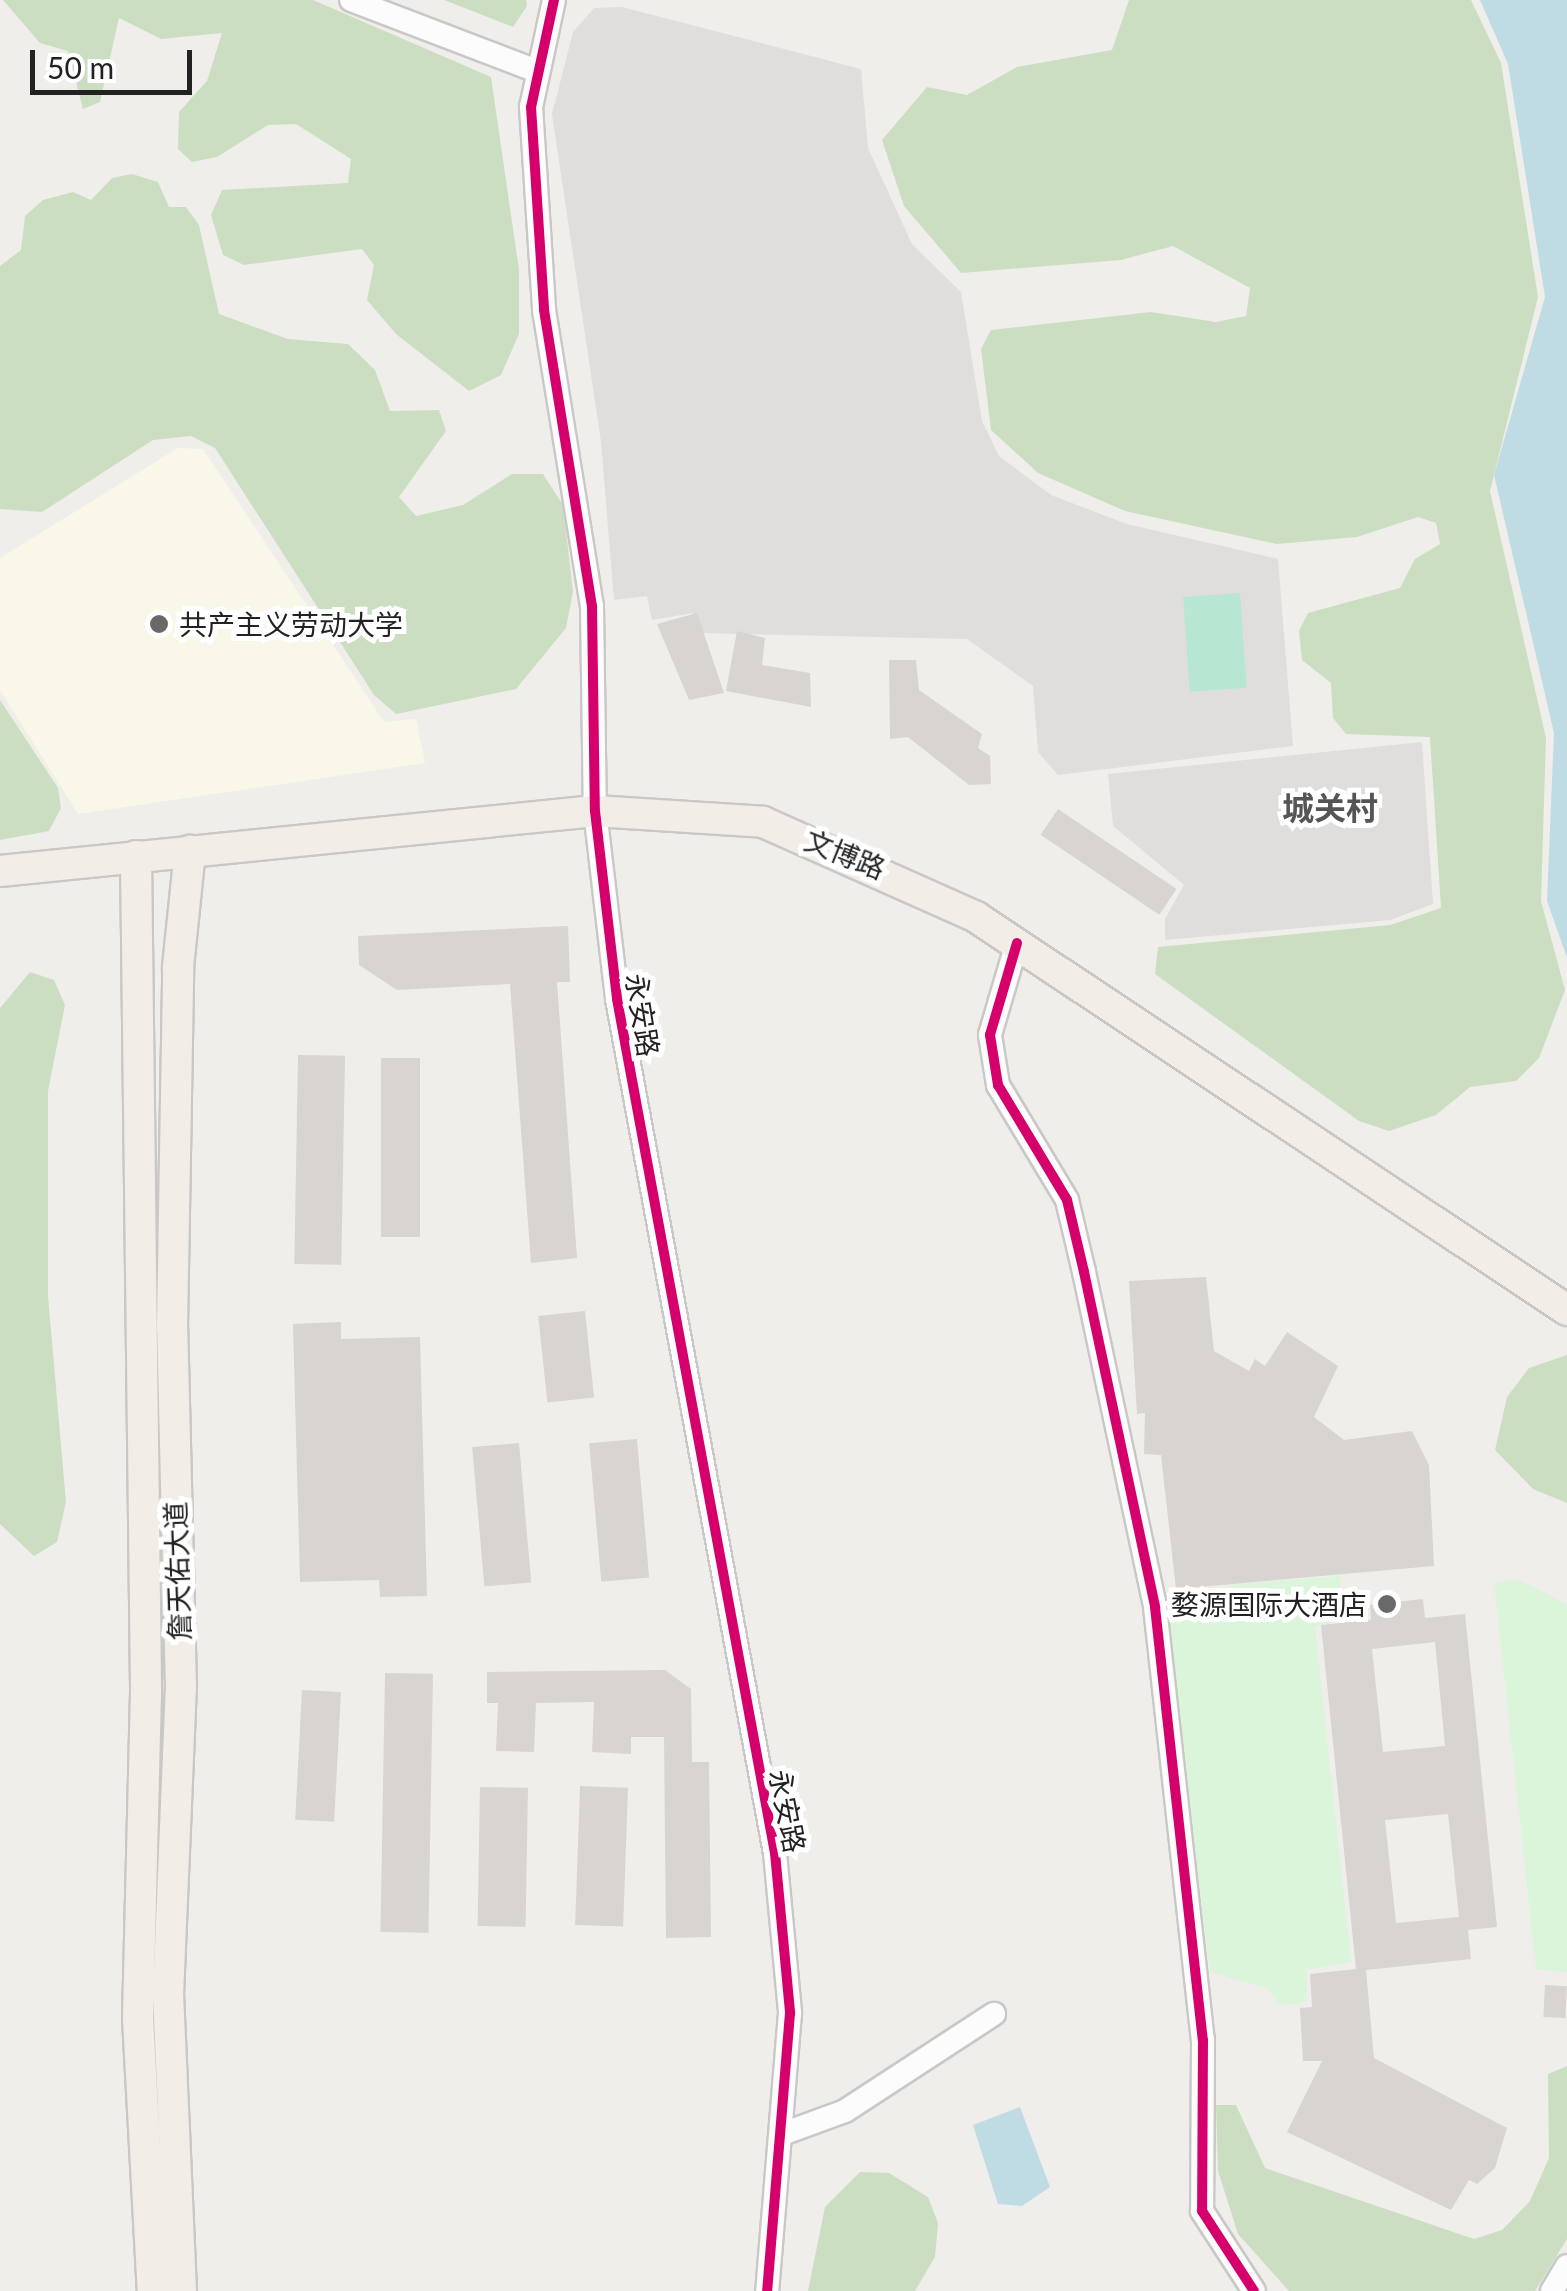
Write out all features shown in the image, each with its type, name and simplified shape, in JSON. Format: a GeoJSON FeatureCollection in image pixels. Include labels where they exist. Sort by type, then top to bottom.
{"type":"FeatureCollection","features":[{"type":"Feature","properties":{"kind":"main road","name":"文博路"},"geometry":{"type":"LineString","coordinates":[[0,871],[595,811],[763,822],[900,876],[1016,943],[1567,1310]]}},
{"type":"Feature","properties":{"kind":"main road","name":"詹天佑大道"},"geometry":{"type":"LineString","coordinates":[[181,2291],[168,1995],[181,1688],[172,1327],[178,966],[190,851]]}},
{"type":"Feature","properties":{"kind":"main road","name":"詹天佑大道"},"geometry":{"type":"LineString","coordinates":[[136,856],[146,1692],[138,2018],[152,2291]]}},
{"type":"Feature","properties":{"kind":"street"},"geometry":{"type":"LineString","coordinates":[[351,0],[532,68],[554,0]]}},
{"type":"Feature","properties":{"kind":"street","name":"永安路"},"geometry":{"type":"LineString","coordinates":[[532,68],[544,310],[592,606],[595,811],[620,1019],[774,1854],[790,2013],[785,2133],[767,2291]]}},
{"type":"Feature","properties":{"kind":"street"},"geometry":{"type":"LineString","coordinates":[[1016,943],[990,1036],[998,1084],[1067,1200],[1084,1272],[1157,1624],[1202,2040],[1202,2210],[1254,2291]]}},
{"type":"Feature","properties":{"kind":"street"},"geometry":{"type":"LineString","coordinates":[[785,2133],[845,2111],[994,2014]]}},
{"type":"Feature","properties":{"kind":"street"},"geometry":{"type":"LineString","coordinates":[[1552,2291],[1567,2266]]}},
{"type":"Feature","properties":{"kind":"shaded area"},"geometry":{"type":"Polygon","coordinates":[[[622,7],[861,69],[868,148],[912,244],[961,292],[982,421],[999,456],[1051,495],[1127,524],[1278,559],[1293,746],[1058,775],[1038,752],[1033,686],[967,639],[701,633],[693,613],[652,620],[647,596],[614,600],[601,442],[552,114],[573,32],[594,8],[622,7]]]}},
{"type":"Feature","properties":{"kind":"shaded area","name":"共产主义劳动大学"},"geometry":{"type":"Polygon","coordinates":[[[178,448],[203,449],[384,722],[416,719],[425,763],[78,814],[0,690],[0,558],[178,448]]]}},
{"type":"Feature","properties":{"kind":"shaded area"},"geometry":{"type":"Polygon","coordinates":[[[1422,742],[1433,904],[1390,920],[1165,940],[1165,919],[1184,885],[1113,826],[1108,774],[1422,742]]]}},
{"type":"Feature","properties":{"kind":"green space"},"geometry":{"type":"Polygon","coordinates":[[[3,0],[313,0],[491,77],[519,270],[519,334],[501,375],[469,391],[396,334],[367,300],[374,265],[362,249],[244,265],[223,255],[211,215],[222,190],[348,183],[351,159],[296,124],[268,125],[217,157],[192,162],[178,149],[179,112],[207,81],[222,33],[161,39],[119,18],[100,102],[83,109],[68,51],[40,43],[3,0]]]}},
{"type":"Feature","properties":{"kind":"green space"},"geometry":{"type":"Polygon","coordinates":[[[444,0],[526,0],[527,6],[513,27],[444,0]]]}},
{"type":"Feature","properties":{"kind":"green space"},"geometry":{"type":"Polygon","coordinates":[[[1129,0],[1471,0],[1501,63],[1538,297],[1490,491],[1546,738],[1541,901],[1565,990],[1539,1058],[1516,1081],[1470,1087],[1436,1115],[1389,1131],[1359,1121],[1155,974],[1158,947],[1390,925],[1441,908],[1430,737],[1346,734],[1333,718],[1331,683],[1302,660],[1299,631],[1308,613],[1400,588],[1415,559],[1440,544],[1436,523],[1418,517],[1357,537],[1277,544],[1125,511],[1038,473],[991,430],[981,349],[991,330],[1151,312],[1216,322],[1246,316],[1250,288],[1173,246],[1121,260],[961,273],[904,206],[882,140],[927,87],[967,95],[1017,67],[1112,50],[1129,0]]]}},
{"type":"Feature","properties":{"kind":"green space"},"geometry":{"type":"Polygon","coordinates":[[[132,174],[158,182],[169,207],[186,207],[199,225],[219,314],[288,339],[348,344],[375,370],[390,411],[439,410],[446,431],[399,497],[416,516],[463,505],[512,474],[543,474],[563,505],[573,592],[566,628],[516,689],[396,714],[374,695],[215,448],[191,436],[153,440],[42,512],[0,509],[0,266],[21,250],[25,216],[43,200],[73,192],[91,200],[112,178],[132,174]]]}},
{"type":"Feature","properties":{"kind":"green space"},"geometry":{"type":"Polygon","coordinates":[[[1240,593],[1247,688],[1190,692],[1183,597],[1240,593]]]}},
{"type":"Feature","properties":{"kind":"green space"},"geometry":{"type":"Polygon","coordinates":[[[0,700],[58,788],[61,808],[49,831],[0,840],[0,700]]]}},
{"type":"Feature","properties":{"kind":"green space"},"geometry":{"type":"Polygon","coordinates":[[[30,972],[54,980],[65,1005],[48,1091],[48,1296],[66,1502],[57,1542],[34,1556],[0,1524],[0,1008],[30,972]]]}},
{"type":"Feature","properties":{"kind":"green space"},"geometry":{"type":"Polygon","coordinates":[[[1567,1355],[1567,1503],[1533,1489],[1495,1450],[1507,1397],[1529,1368],[1567,1355]]]}},
{"type":"Feature","properties":{"kind":"green space"},"geometry":{"type":"Polygon","coordinates":[[[1340,1576],[1344,1621],[1315,1626],[1351,1962],[1307,1970],[1307,2002],[1281,2005],[1267,1988],[1210,1972],[1166,1611],[1232,1602],[1231,1585],[1340,1576]]]}},
{"type":"Feature","properties":{"kind":"green space"},"geometry":{"type":"Polygon","coordinates":[[[1518,1579],[1567,1604],[1567,1972],[1536,1969],[1494,1583],[1518,1579]]]}},
{"type":"Feature","properties":{"kind":"green space"},"geometry":{"type":"Polygon","coordinates":[[[1567,2066],[1567,2239],[1535,2291],[1289,2291],[1238,2234],[1218,2171],[1216,2105],[1236,2105],[1265,2168],[1474,2239],[1502,2230],[1530,2201],[1549,2158],[1548,2074],[1567,2066]]]}},
{"type":"Feature","properties":{"kind":"green space"},"geometry":{"type":"Polygon","coordinates":[[[860,2172],[889,2173],[928,2197],[938,2223],[935,2257],[915,2291],[808,2291],[825,2207],[860,2172]]]}},
{"type":"Feature","properties":{"kind":"water"},"geometry":{"type":"Polygon","coordinates":[[[1480,0],[1567,0],[1567,958],[1547,901],[1554,733],[1494,475],[1545,297],[1508,64],[1480,0]]]}},
{"type":"Feature","properties":{"kind":"water"},"geometry":{"type":"Polygon","coordinates":[[[1020,2107],[1050,2187],[1022,2206],[998,2204],[973,2125],[1020,2107]]]}},
{"type":"Feature","properties":{"kind":"building"},"geometry":{"type":"Polygon","coordinates":[[[697,613],[724,693],[689,700],[657,624],[697,613]]]}},
{"type":"Feature","properties":{"kind":"building"},"geometry":{"type":"Polygon","coordinates":[[[737,631],[765,638],[762,665],[810,673],[811,707],[726,691],[737,631]]]}},
{"type":"Feature","properties":{"kind":"building"},"geometry":{"type":"Polygon","coordinates":[[[889,660],[916,660],[919,690],[982,734],[978,748],[990,756],[991,784],[969,785],[908,737],[890,739],[889,660]]]}},
{"type":"Feature","properties":{"kind":"building"},"geometry":{"type":"Polygon","coordinates":[[[1058,809],[1177,889],[1159,915],[1041,835],[1058,809]]]}},
{"type":"Feature","properties":{"kind":"building"},"geometry":{"type":"Polygon","coordinates":[[[568,926],[570,982],[557,982],[577,1258],[531,1263],[510,984],[397,990],[359,965],[358,936],[568,926]]]}},
{"type":"Feature","properties":{"kind":"building"},"geometry":{"type":"Polygon","coordinates":[[[298,1055],[345,1056],[341,1265],[294,1264],[298,1055]]]}},
{"type":"Feature","properties":{"kind":"building"},"geometry":{"type":"Polygon","coordinates":[[[381,1058],[420,1058],[420,1237],[381,1237],[381,1058]]]}},
{"type":"Feature","properties":{"kind":"building"},"geometry":{"type":"Polygon","coordinates":[[[1206,1277],[1214,1351],[1249,1371],[1255,1359],[1265,1366],[1287,1332],[1338,1366],[1314,1417],[1344,1440],[1412,1431],[1429,1465],[1434,1566],[1176,1589],[1161,1455],[1144,1454],[1145,1413],[1137,1414],[1129,1281],[1206,1277]]]}},
{"type":"Feature","properties":{"kind":"building"},"geometry":{"type":"Polygon","coordinates":[[[585,1311],[594,1398],[547,1402],[538,1316],[585,1311]]]}},
{"type":"Feature","properties":{"kind":"building"},"geometry":{"type":"Polygon","coordinates":[[[341,1322],[341,1339],[420,1337],[427,1596],[380,1597],[379,1580],[300,1582],[293,1324],[341,1322]]]}},
{"type":"Feature","properties":{"kind":"building"},"geometry":{"type":"Polygon","coordinates":[[[637,1439],[649,1577],[601,1582],[589,1443],[637,1439]]]}},
{"type":"Feature","properties":{"kind":"building"},"geometry":{"type":"Polygon","coordinates":[[[519,1443],[531,1582],[484,1587],[472,1447],[519,1443]]]}},
{"type":"Feature","properties":{"kind":"building"},"geometry":{"type":"Polygon","coordinates":[[[1423,1599],[1425,1618],[1465,1614],[1497,1927],[1468,1930],[1471,1959],[1366,1970],[1374,2058],[1507,2128],[1495,2168],[1477,2184],[1469,2180],[1451,2210],[1287,2132],[1322,2061],[1303,2061],[1300,2008],[1312,2007],[1310,1974],[1356,1969],[1321,1625],[1371,1620],[1370,1605],[1423,1599]],[[1435,1642],[1372,1649],[1383,1752],[1445,1746],[1435,1642]],[[1448,1814],[1385,1820],[1396,1923],[1459,1917],[1448,1814]]]}},
{"type":"Feature","properties":{"kind":"building"},"geometry":{"type":"Polygon","coordinates":[[[665,1670],[691,1689],[692,1762],[709,1762],[711,1937],[666,1938],[664,1737],[631,1737],[631,1754],[592,1752],[594,1702],[536,1703],[534,1752],[496,1751],[498,1703],[487,1703],[487,1672],[665,1670]]]}},
{"type":"Feature","properties":{"kind":"building"},"geometry":{"type":"Polygon","coordinates":[[[385,1673],[433,1674],[428,1933],[380,1932],[385,1673]]]}},
{"type":"Feature","properties":{"kind":"building"},"geometry":{"type":"Polygon","coordinates":[[[302,1690],[341,1692],[334,1822],[295,1820],[302,1690]]]}},
{"type":"Feature","properties":{"kind":"building"},"geometry":{"type":"Polygon","coordinates":[[[580,1786],[628,1788],[623,1927],[575,1925],[580,1786]]]}},
{"type":"Feature","properties":{"kind":"building"},"geometry":{"type":"Polygon","coordinates":[[[480,1787],[528,1788],[526,1927],[478,1926],[480,1787]]]}},
{"type":"Feature","properties":{"kind":"building"},"geometry":{"type":"Polygon","coordinates":[[[1545,1985],[1567,1986],[1565,2018],[1543,2017],[1545,1985]]]}},
{"type":"Feature","properties":{"kind":"cycle path"},"geometry":{"type":"LineString","coordinates":[[554,0],[531,107],[544,310],[592,606],[595,811],[617,999],[775,1853],[790,2013],[767,2291]]}},
{"type":"Feature","properties":{"kind":"cycle path"},"geometry":{"type":"LineString","coordinates":[[1017,943],[990,1035],[998,1085],[1067,1200],[1084,1272],[1155,1607],[1203,2040],[1202,2211],[1254,2291]]}},
{"type":"Feature","properties":{"kind":"place","name":"共产主义劳动大学"},"geometry":{"type":"Point","coordinates":[159,624]}},
{"type":"Feature","properties":{"kind":"place","name":"婺源国际大酒店"},"geometry":{"type":"Point","coordinates":[1387,1604]}},
{"type":"Feature","properties":{"kind":"district","name":"城关村"},"geometry":{"type":"Point","coordinates":[1330,808]}}]}
